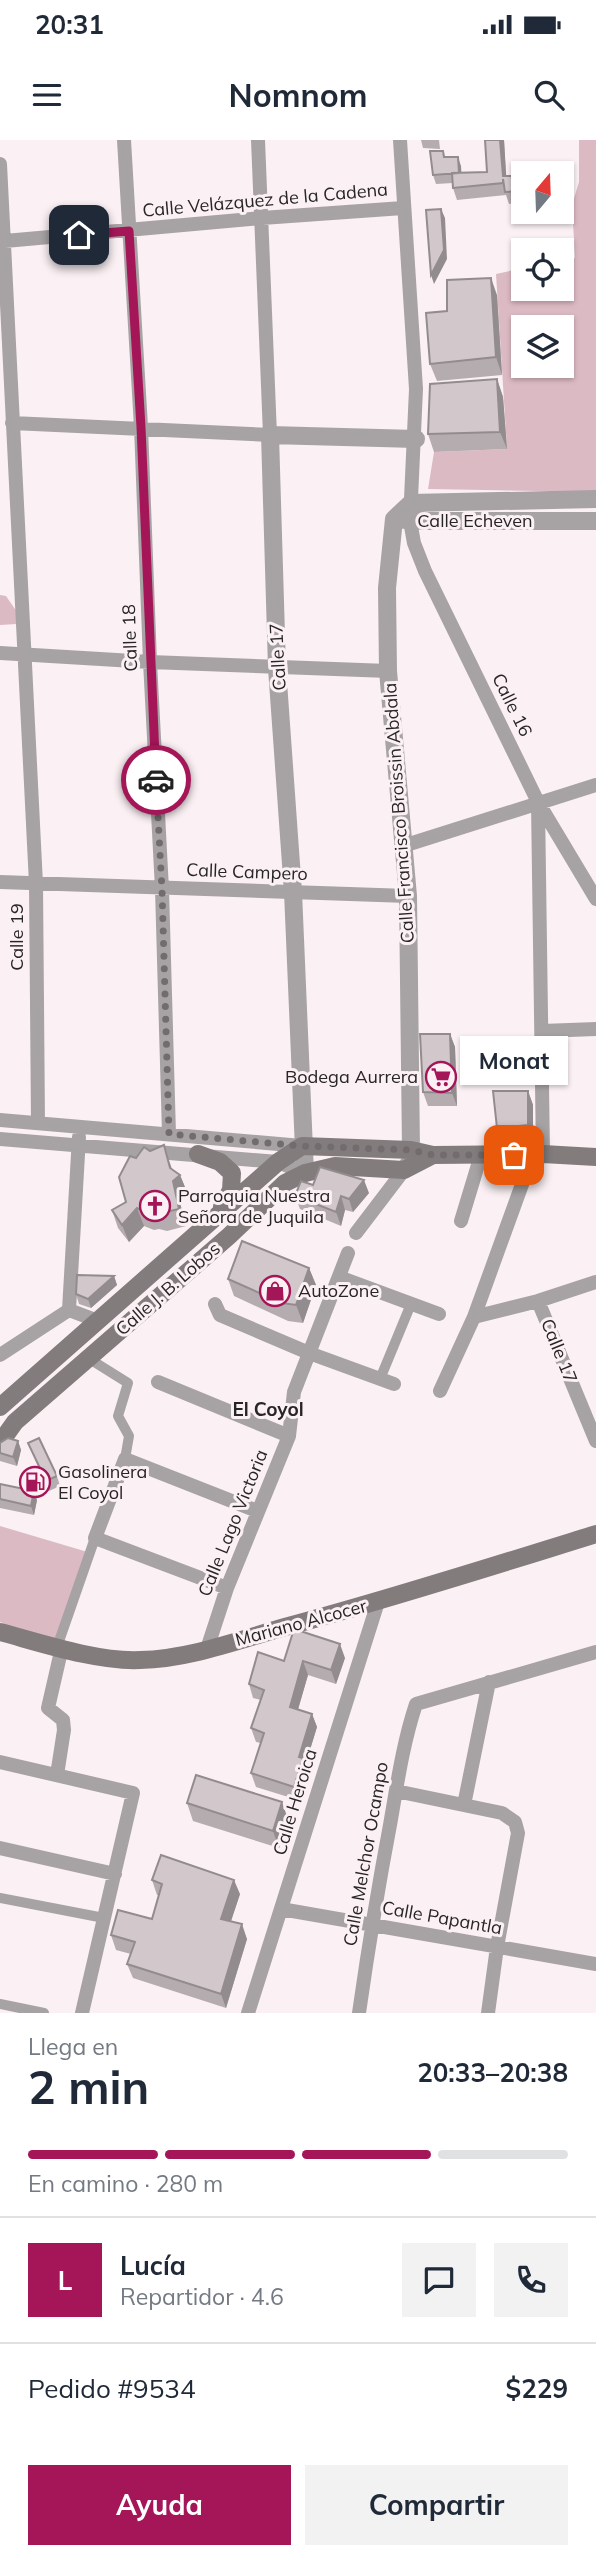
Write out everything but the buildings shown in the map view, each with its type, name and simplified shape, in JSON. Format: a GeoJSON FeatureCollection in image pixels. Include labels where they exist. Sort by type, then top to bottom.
{"type":"FeatureCollection","features":[{"type":"Feature","properties":{"kind":"main road"},"geometry":{"type":"LineString","coordinates":[[302,1146],[411,1150],[433,1155],[538,1154],[596,1157]]}},
{"type":"Feature","properties":{"kind":"main road","name":"Calle J. B. Lobos"},"geometry":{"type":"LineString","coordinates":[[0,1407],[278,1162],[302,1146]]}},
{"type":"Feature","properties":{"kind":"main road"},"geometry":{"type":"LineString","coordinates":[[198,1154],[220,1162],[232,1173],[231,1190],[214,1219]]}},
{"type":"Feature","properties":{"kind":"main road"},"geometry":{"type":"LineString","coordinates":[[404,1170],[433,1155]]}},
{"type":"Feature","properties":{"kind":"main road","name":"Calle J. B. Lobos"},"geometry":{"type":"LineString","coordinates":[[0,1443],[15,1422],[229,1236],[285,1183],[305,1173],[335,1166],[404,1170]]}},
{"type":"Feature","properties":{"kind":"main road","name":"Mariano Alcocer"},"geometry":{"type":"LineString","coordinates":[[0,1632],[100,1656],[139,1661],[207,1649],[377,1602],[596,1534]]}},
{"type":"Feature","properties":{"kind":"street","name":"Calle 18"},"geometry":{"type":"LineString","coordinates":[[124,140],[141,427],[162,889],[169,1134]]}},
{"type":"Feature","properties":{"kind":"street","name":"Calle 17"},"geometry":{"type":"LineString","coordinates":[[258,140],[277,668],[293,892],[305,1173]]}},
{"type":"Feature","properties":{"kind":"street","name":"Calle Francisco Broissin Abdala"},"geometry":{"type":"LineString","coordinates":[[400,140],[416,390],[415,439],[405,514],[387,588],[388,671],[408,897],[411,1150]]}},
{"type":"Feature","properties":{"kind":"street","name":"Calle 19"},"geometry":{"type":"LineString","coordinates":[[0,164],[36,884],[38,1124]]}},
{"type":"Feature","properties":{"kind":"street","name":"Calle Velázquez de la Cadena"},"geometry":{"type":"LineString","coordinates":[[5,241],[403,208]]}},
{"type":"Feature","properties":{"kind":"street"},"geometry":{"type":"LineString","coordinates":[[12,423],[415,439]]}},
{"type":"Feature","properties":{"kind":"street","name":"Calle Echeven"},"geometry":{"type":"LineString","coordinates":[[405,514],[555,500],[596,499]]}},
{"type":"Feature","properties":{"kind":"street"},"geometry":{"type":"LineString","coordinates":[[555,500],[556,521]]}},
{"type":"Feature","properties":{"kind":"street","name":"Calle Echeven"},"geometry":{"type":"LineString","coordinates":[[405,514],[596,521]]}},
{"type":"Feature","properties":{"kind":"street","name":"Calle 16"},"geometry":{"type":"LineString","coordinates":[[405,514],[425,571],[538,802],[596,899]]}},
{"type":"Feature","properties":{"kind":"street"},"geometry":{"type":"LineString","coordinates":[[0,653],[277,668],[388,671]]}},
{"type":"Feature","properties":{"kind":"street"},"geometry":{"type":"LineString","coordinates":[[403,846],[596,785]]}},
{"type":"Feature","properties":{"kind":"street"},"geometry":{"type":"LineString","coordinates":[[440,1391],[474,1317],[538,1154],[542,1031],[538,802]]}},
{"type":"Feature","properties":{"kind":"street","name":"Calle Campero"},"geometry":{"type":"LineString","coordinates":[[0,881],[408,897]]}},
{"type":"Feature","properties":{"kind":"street"},"geometry":{"type":"LineString","coordinates":[[542,1031],[596,1029]]}},
{"type":"Feature","properties":{"kind":"street"},"geometry":{"type":"LineString","coordinates":[[0,1120],[302,1146]]}},
{"type":"Feature","properties":{"kind":"street"},"geometry":{"type":"LineString","coordinates":[[69,1310],[79,1128]]}},
{"type":"Feature","properties":{"kind":"street"},"geometry":{"type":"LineString","coordinates":[[0,1139],[278,1162],[305,1173]]}},
{"type":"Feature","properties":{"kind":"street"},"geometry":{"type":"LineString","coordinates":[[356,1233],[404,1170],[411,1150]]}},
{"type":"Feature","properties":{"kind":"street"},"geometry":{"type":"LineString","coordinates":[[461,1221],[481,1155]]}},
{"type":"Feature","properties":{"kind":"street","name":"Calle Lago Victoria"},"geometry":{"type":"LineString","coordinates":[[207,1649],[227,1588],[289,1436],[294,1392],[348,1253]]}},
{"type":"Feature","properties":{"kind":"street"},"geometry":{"type":"LineString","coordinates":[[339,1277],[439,1314]]}},
{"type":"Feature","properties":{"kind":"street"},"geometry":{"type":"LineString","coordinates":[[474,1317],[538,1301],[596,1282]]}},
{"type":"Feature","properties":{"kind":"street","name":"Calle 17"},"geometry":{"type":"LineString","coordinates":[[538,1301],[596,1441]]}},
{"type":"Feature","properties":{"kind":"street"},"geometry":{"type":"LineString","coordinates":[[215,1304],[220,1315],[309,1353],[387,1382],[411,1304]]}},
{"type":"Feature","properties":{"kind":"street"},"geometry":{"type":"LineString","coordinates":[[69,1310],[98,1321]]}},
{"type":"Feature","properties":{"kind":"street"},"geometry":{"type":"LineString","coordinates":[[0,1355],[69,1310]]}},
{"type":"Feature","properties":{"kind":"street"},"geometry":{"type":"LineString","coordinates":[[57,1775],[63,1720],[48,1708],[60,1647],[95,1538],[125,1459],[129,1436],[118,1416],[128,1383],[88,1358]]}},
{"type":"Feature","properties":{"kind":"street"},"geometry":{"type":"LineString","coordinates":[[158,1382],[289,1436]]}},
{"type":"Feature","properties":{"kind":"street"},"geometry":{"type":"LineString","coordinates":[[125,1459],[257,1511]]}},
{"type":"Feature","properties":{"kind":"street"},"geometry":{"type":"LineString","coordinates":[[95,1538],[227,1588]]}},
{"type":"Feature","properties":{"kind":"street","name":"Calle Heroica"},"geometry":{"type":"LineString","coordinates":[[248,2013],[377,1602]]}},
{"type":"Feature","properties":{"kind":"street"},"geometry":{"type":"LineString","coordinates":[[464,1805],[489,1682],[596,1652]]}},
{"type":"Feature","properties":{"kind":"street","name":"Calle Melchor Ocampo"},"geometry":{"type":"LineString","coordinates":[[359,2013],[371,1925],[409,1727],[416,1704],[489,1682]]}},
{"type":"Feature","properties":{"kind":"street"},"geometry":{"type":"LineString","coordinates":[[0,1762],[133,1793],[82,2013]]}},
{"type":"Feature","properties":{"kind":"street"},"geometry":{"type":"LineString","coordinates":[[396,1791],[502,1813],[515,1822],[518,1833],[488,2013]]}},
{"type":"Feature","properties":{"kind":"street"},"geometry":{"type":"LineString","coordinates":[[0,1848],[115,1874]]}},
{"type":"Feature","properties":{"kind":"street"},"geometry":{"type":"LineString","coordinates":[[0,1898],[104,1918]]}},
{"type":"Feature","properties":{"kind":"street","name":"Calle Papantla"},"geometry":{"type":"LineString","coordinates":[[281,1909],[596,1964]]}},
{"type":"Feature","properties":{"kind":"street"},"geometry":{"type":"LineString","coordinates":[[0,2004],[17,2010],[44,2013]]}},
{"type":"Feature","properties":{"kind":"shaded area"},"geometry":{"type":"Polygon","coordinates":[[[579,140],[596,140],[596,492],[428,489],[434,452],[507,449],[496,274],[511,271],[511,301],[574,301],[574,198],[579,182],[579,140]]]}},
{"type":"Feature","properties":{"kind":"shaded area"},"geometry":{"type":"Polygon","coordinates":[[[0,595],[6,596],[17,612],[17,624],[0,625],[0,595]]]}},
{"type":"Feature","properties":{"kind":"shaded area"},"geometry":{"type":"Polygon","coordinates":[[[0,1526],[91,1553],[57,1647],[0,1622],[0,1526]]]}},
{"type":"Feature","properties":{"kind":"way so far"},"geometry":{"type":"LineString","coordinates":[[156,780],[169,1134],[302,1146],[411,1150],[433,1155],[514,1155]]}},
{"type":"Feature","properties":{"kind":"place","name":"Bodega Aurrera"},"geometry":{"type":"Point","coordinates":[441,1077]}},
{"type":"Feature","properties":{"kind":"place","name":"Monat"},"geometry":{"type":"Point","coordinates":[514,1155]}},
{"type":"Feature","properties":{"kind":"place","name":"Parroquia Nuestra Señora de Juquila"},"geometry":{"type":"Point","coordinates":[155,1206]}},
{"type":"Feature","properties":{"kind":"place","name":"AutoZone"},"geometry":{"type":"Point","coordinates":[275,1291]}},
{"type":"Feature","properties":{"kind":"place","name":"Gasolinera El Coyol"},"geometry":{"type":"Point","coordinates":[35,1482]}},
{"type":"Feature","properties":{"kind":"district","name":"El Coyol"},"geometry":{"type":"Point","coordinates":[268,1409]}},
{"type":"Feature","properties":{"kind":"route"},"geometry":{"type":"LineString","coordinates":[[79,235],[129,231],[141,427],[156,780]]}}]}
